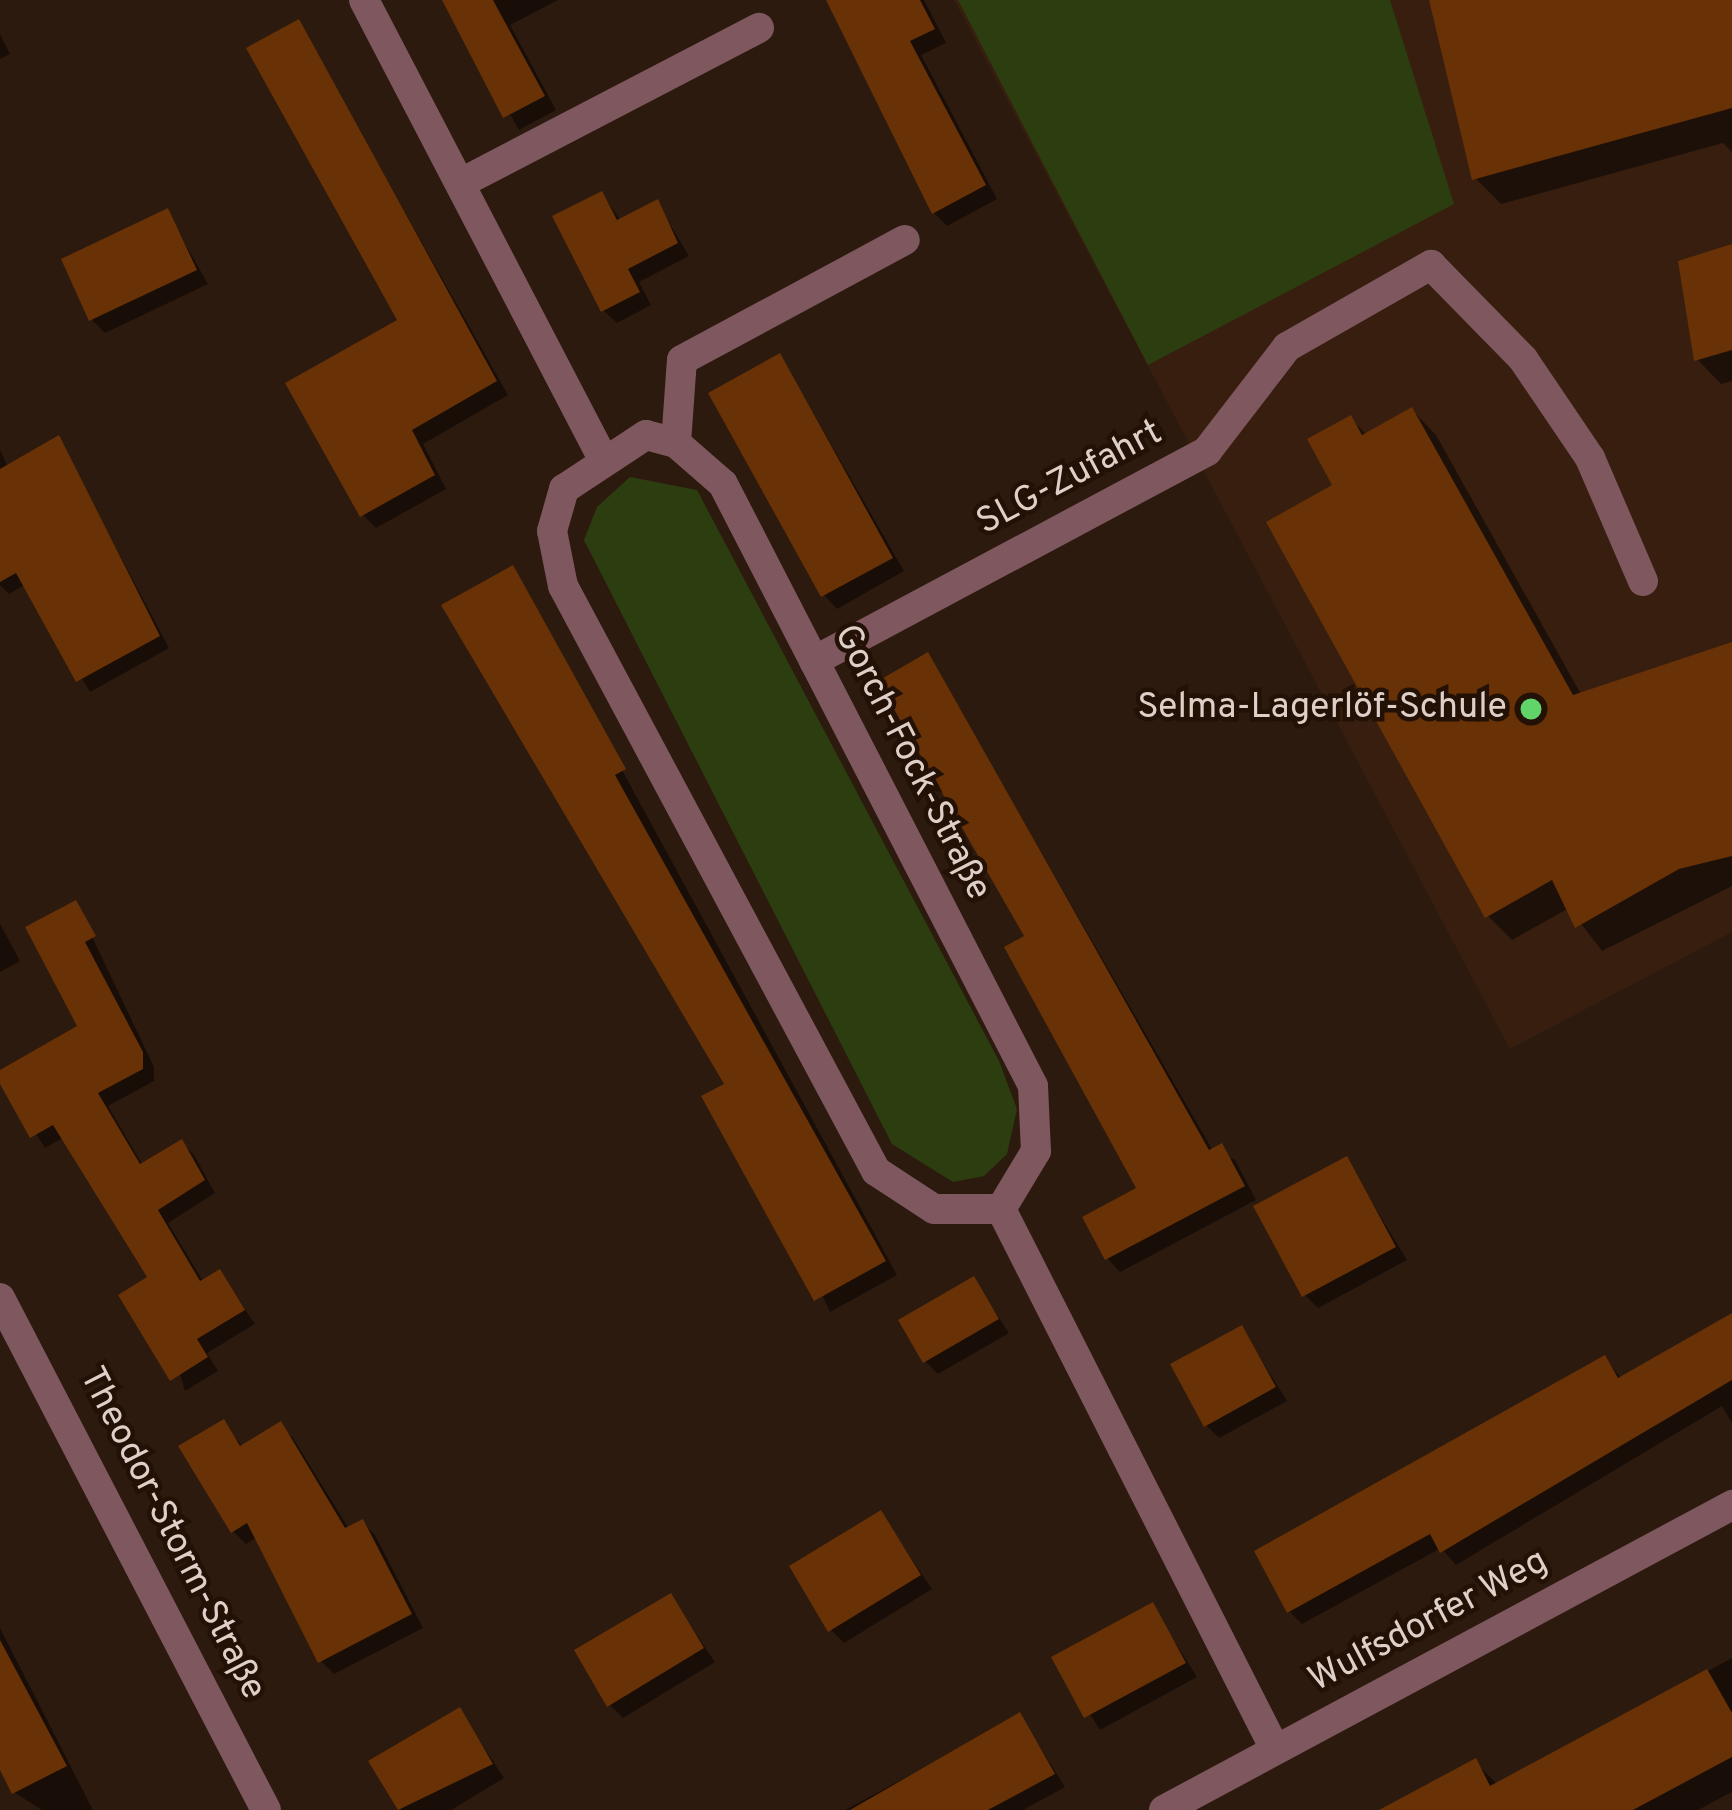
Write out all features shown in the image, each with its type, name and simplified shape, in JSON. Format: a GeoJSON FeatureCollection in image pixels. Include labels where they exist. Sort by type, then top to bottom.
{"type":"FeatureCollection","features":[{"type":"Feature","properties":{"kind":"street"},"geometry":{"type":"LineString","coordinates":[[364,0],[602,455]]}},
{"type":"Feature","properties":{"kind":"street"},"geometry":{"type":"LineString","coordinates":[[461,184],[759,28]]}},
{"type":"Feature","properties":{"kind":"street"},"geometry":{"type":"LineString","coordinates":[[905,240],[682,360],[676,443],[646,435],[602,455],[564,489],[552,531],[563,586],[876,1171],[934,1209],[1001,1209],[1275,1749]]}},
{"type":"Feature","properties":{"kind":"street","name":"SLG-Zufahrt"},"geometry":{"type":"LineString","coordinates":[[814,661],[1207,451],[1287,346],[1431,266],[1523,358],[1577,438],[1642,581]]}},
{"type":"Feature","properties":{"kind":"street","name":"Gorch-Fock-Straße"},"geometry":{"type":"LineString","coordinates":[[676,443],[723,484],[1034,1086],[1036,1151],[1001,1209]]}},
{"type":"Feature","properties":{"kind":"street","name":"Theodor-Storm-Straße"},"geometry":{"type":"LineString","coordinates":[[0,1298],[266,1810]]}},
{"type":"Feature","properties":{"kind":"street","name":"Wulfsdorfer Weg"},"geometry":{"type":"LineString","coordinates":[[1164,1810],[1732,1505]]}},
{"type":"Feature","properties":{"kind":"shaded area","name":"Selma-Lagerlöf-Schule"},"geometry":{"type":"Polygon","coordinates":[[[954,0],[1732,0],[1732,932],[1510,1049],[954,0]]]}},
{"type":"Feature","properties":{"kind":"green space"},"geometry":{"type":"Polygon","coordinates":[[[958,0],[1390,0],[1454,204],[1148,365],[958,0]]]}},
{"type":"Feature","properties":{"kind":"green space"},"geometry":{"type":"Polygon","coordinates":[[[630,477],[697,490],[999,1061],[1017,1109],[1007,1154],[984,1176],[953,1182],[892,1144],[584,540],[597,507],[630,477]]]}},
{"type":"Feature","properties":{"kind":"building"},"geometry":{"type":"Polygon","coordinates":[[[442,0],[493,0],[545,96],[503,118],[442,0]]]}},
{"type":"Feature","properties":{"kind":"building"},"geometry":{"type":"Polygon","coordinates":[[[826,0],[920,0],[935,29],[910,41],[986,185],[932,214],[826,0]]]}},
{"type":"Feature","properties":{"kind":"building"},"geometry":{"type":"Polygon","coordinates":[[[1429,0],[1732,0],[1732,108],[1472,180],[1429,0]]]}},
{"type":"Feature","properties":{"kind":"building"},"geometry":{"type":"Polygon","coordinates":[[[299,19],[497,381],[412,430],[435,475],[360,517],[285,383],[397,320],[246,48],[299,19]]]}},
{"type":"Feature","properties":{"kind":"building"},"geometry":{"type":"Polygon","coordinates":[[[602,191],[617,220],[658,199],[678,243],[628,269],[640,292],[601,312],[552,216],[602,191]]]}},
{"type":"Feature","properties":{"kind":"building"},"geometry":{"type":"Polygon","coordinates":[[[168,208],[197,270],[89,321],[61,259],[168,208]]]}},
{"type":"Feature","properties":{"kind":"building"},"geometry":{"type":"Polygon","coordinates":[[[1732,244],[1732,350],[1694,361],[1678,261],[1732,244]]]}},
{"type":"Feature","properties":{"kind":"building"},"geometry":{"type":"Polygon","coordinates":[[[780,353],[893,558],[821,597],[708,393],[780,353]]]}},
{"type":"Feature","properties":{"kind":"building"},"geometry":{"type":"Polygon","coordinates":[[[1412,407],[1573,695],[1732,642],[1732,856],[1679,869],[1575,928],[1552,880],[1485,918],[1266,522],[1332,485],[1307,439],[1351,415],[1362,435],[1412,407]]]}},
{"type":"Feature","properties":{"kind":"building"},"geometry":{"type":"Polygon","coordinates":[[[59,435],[160,636],[76,682],[16,573],[0,582],[0,469],[59,435]]]}},
{"type":"Feature","properties":{"kind":"building"},"geometry":{"type":"Polygon","coordinates":[[[513,565],[626,769],[615,775],[886,1261],[814,1301],[701,1096],[724,1084],[441,605],[513,565]]]}},
{"type":"Feature","properties":{"kind":"building"},"geometry":{"type":"Polygon","coordinates":[[[928,652],[1209,1150],[1222,1143],[1245,1186],[1105,1260],[1082,1217],[1136,1188],[1004,947],[1024,936],[878,681],[928,652]]]}},
{"type":"Feature","properties":{"kind":"building"},"geometry":{"type":"Polygon","coordinates":[[[76,900],[96,936],[85,942],[143,1052],[143,1069],[98,1093],[140,1164],[182,1139],[205,1180],[158,1210],[200,1281],[220,1269],[245,1310],[197,1339],[208,1357],[170,1381],[118,1295],[147,1277],[53,1125],[30,1138],[0,1084],[0,1070],[77,1026],[25,927],[76,900]]]}},
{"type":"Feature","properties":{"kind":"building"},"geometry":{"type":"Polygon","coordinates":[[[1347,1156],[1396,1247],[1302,1297],[1253,1206],[1347,1156]]]}},
{"type":"Feature","properties":{"kind":"building"},"geometry":{"type":"Polygon","coordinates":[[[974,1276],[999,1319],[923,1363],[898,1320],[974,1276]]]}},
{"type":"Feature","properties":{"kind":"building"},"geometry":{"type":"Polygon","coordinates":[[[1732,1313],[1732,1380],[1440,1553],[1430,1534],[1287,1613],[1254,1551],[1605,1355],[1618,1378],[1732,1313]]]}},
{"type":"Feature","properties":{"kind":"building"},"geometry":{"type":"Polygon","coordinates":[[[1242,1325],[1276,1387],[1204,1427],[1170,1364],[1242,1325]]]}},
{"type":"Feature","properties":{"kind":"building"},"geometry":{"type":"Polygon","coordinates":[[[224,1419],[240,1446],[281,1421],[345,1528],[363,1519],[412,1614],[318,1663],[247,1523],[231,1533],[178,1446],[224,1419]]]}},
{"type":"Feature","properties":{"kind":"building"},"geometry":{"type":"Polygon","coordinates":[[[881,1510],[921,1575],[828,1632],[789,1566],[881,1510]]]}},
{"type":"Feature","properties":{"kind":"building"},"geometry":{"type":"Polygon","coordinates":[[[671,1593],[704,1648],[607,1707],[574,1650],[671,1593]]]}},
{"type":"Feature","properties":{"kind":"building"},"geometry":{"type":"Polygon","coordinates":[[[1153,1602],[1186,1663],[1084,1718],[1051,1657],[1153,1602]]]}},
{"type":"Feature","properties":{"kind":"building"},"geometry":{"type":"Polygon","coordinates":[[[0,1640],[67,1766],[12,1794],[0,1770],[0,1640]]]}},
{"type":"Feature","properties":{"kind":"building"},"geometry":{"type":"Polygon","coordinates":[[[1707,1669],[1732,1713],[1732,1757],[1633,1810],[1379,1810],[1476,1758],[1490,1786],[1707,1669]]]}},
{"type":"Feature","properties":{"kind":"building"},"geometry":{"type":"Polygon","coordinates":[[[460,1707],[493,1764],[398,1810],[368,1761],[460,1707]]]}},
{"type":"Feature","properties":{"kind":"building"},"geometry":{"type":"Polygon","coordinates":[[[1020,1712],[1055,1774],[988,1810],[850,1810],[1020,1712]]]}},
{"type":"Feature","properties":{"kind":"place","name":"Selma-Lagerlöf-Schule"},"geometry":{"type":"Point","coordinates":[1531,709]}}]}
